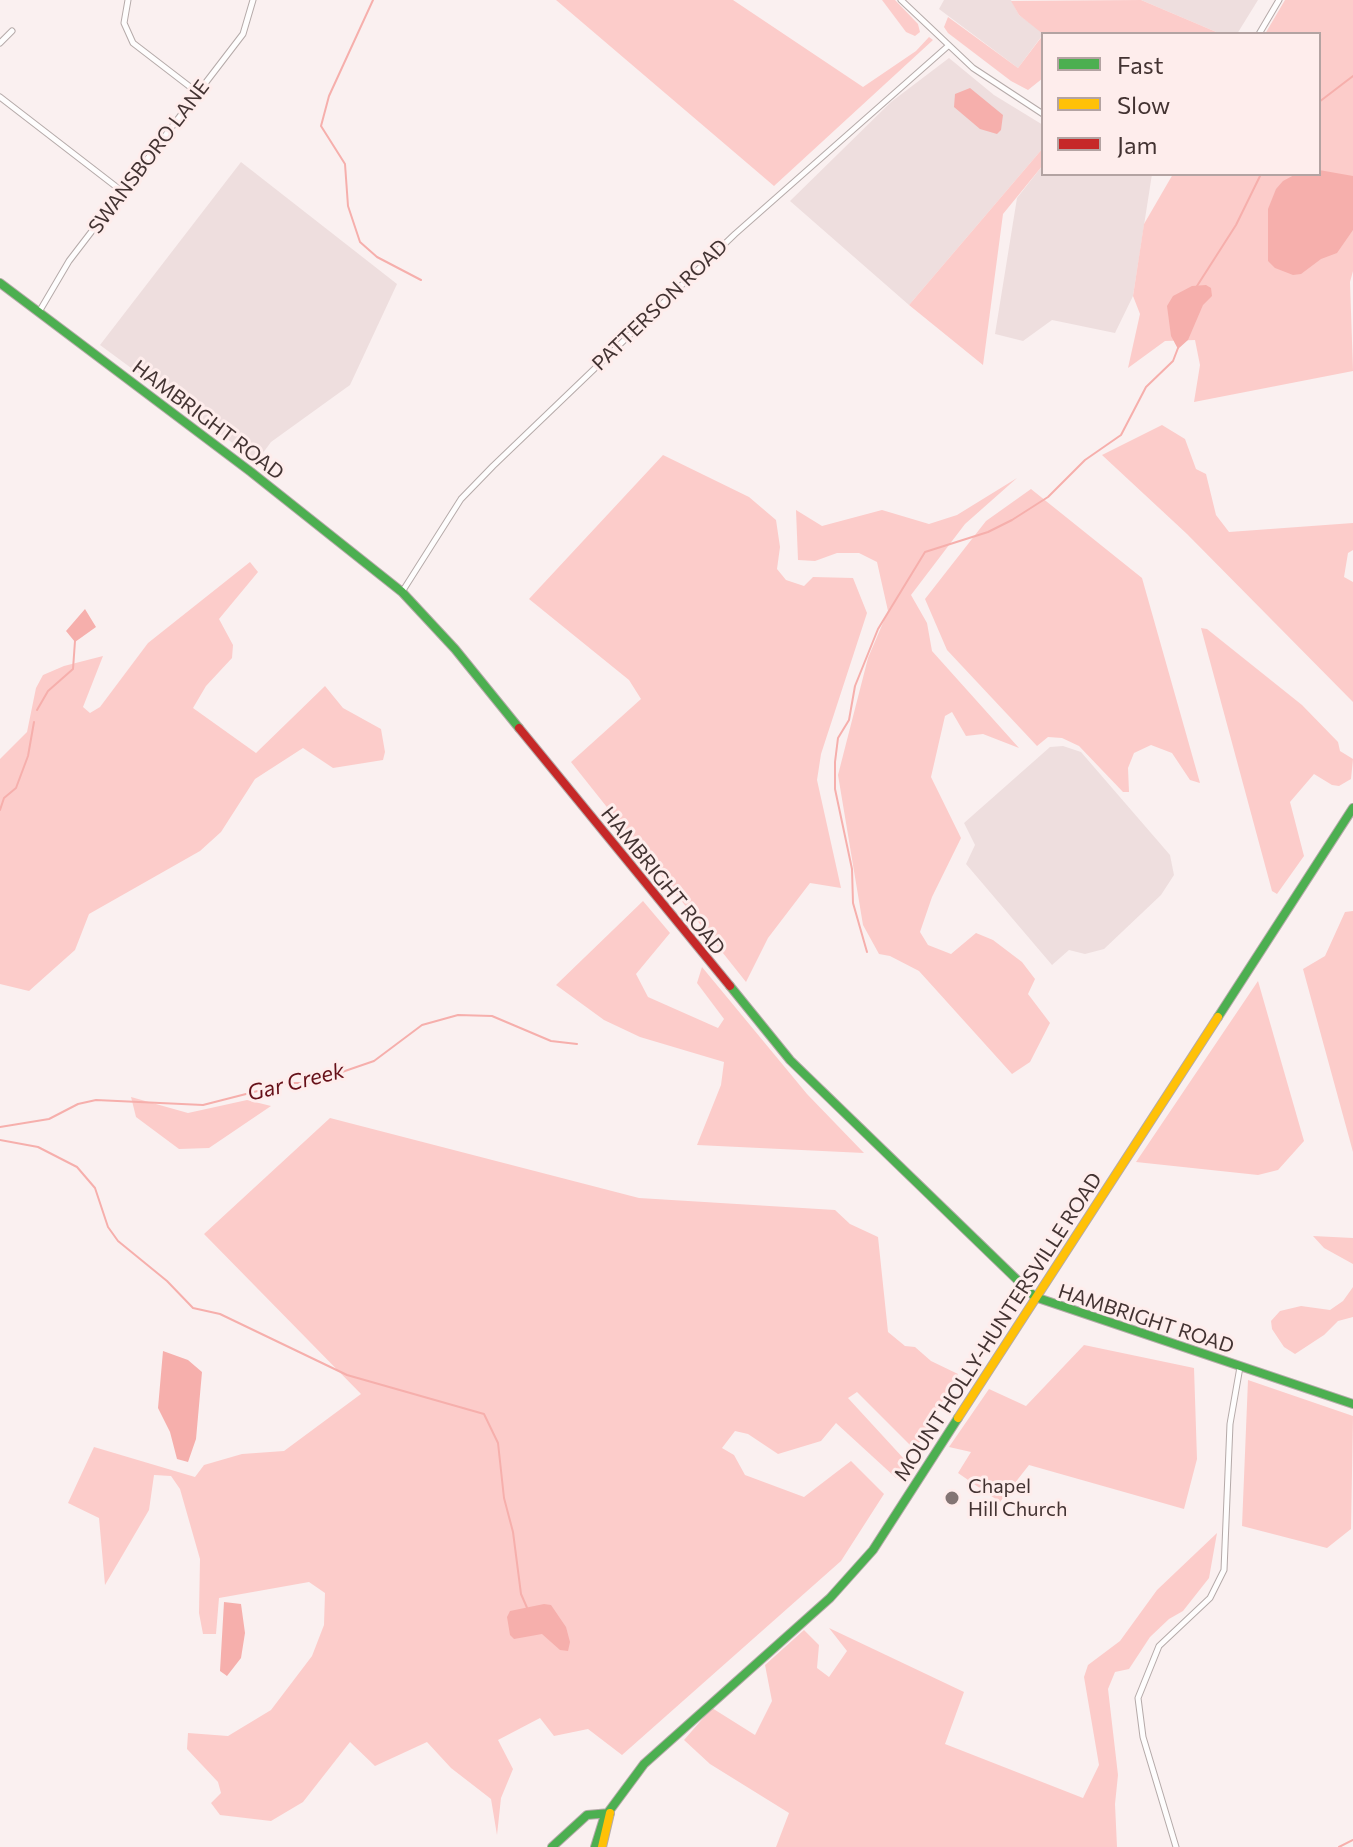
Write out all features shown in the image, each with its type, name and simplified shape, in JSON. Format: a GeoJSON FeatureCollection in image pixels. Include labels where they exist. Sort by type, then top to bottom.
{"type":"FeatureCollection","features":[{"type":"Feature","properties":{"kind":"main road","name":"HAMBRIGHT ROAD"},"geometry":{"type":"LineString","coordinates":[[0,283],[364,558],[402,592],[455,649],[790,1060],[1035,1297],[1353,1404]]}},
{"type":"Feature","properties":{"kind":"main road","name":"MOUNT HOLLY-HUNTERSVILLE ROAD"},"geometry":{"type":"LineString","coordinates":[[595,1847],[604,1818],[644,1764],[830,1598],[861,1566],[887,1531],[1353,808]]}},
{"type":"Feature","properties":{"kind":"main road","name":"MOUNT HOLLY-HUNTERSVILLE ROAD"},"geometry":{"type":"LineString","coordinates":[[602,1847],[610,1813]]}},
{"type":"Feature","properties":{"kind":"main road"},"geometry":{"type":"LineString","coordinates":[[552,1847],[587,1815],[610,1813]]}},
{"type":"Feature","properties":{"kind":"street"},"geometry":{"type":"LineString","coordinates":[[128,0],[124,23],[133,43],[198,93]]}},
{"type":"Feature","properties":{"kind":"street","name":"SWANSBORO LANE"},"geometry":{"type":"LineString","coordinates":[[39,312],[69,261],[243,34],[253,0]]}},
{"type":"Feature","properties":{"kind":"street"},"geometry":{"type":"LineString","coordinates":[[901,0],[948,46],[1000,88],[1041,113]]}},
{"type":"Feature","properties":{"kind":"street"},"geometry":{"type":"LineString","coordinates":[[1260,32],[1279,0]]}},
{"type":"Feature","properties":{"kind":"street"},"geometry":{"type":"LineString","coordinates":[[0,43],[12,31]]}},
{"type":"Feature","properties":{"kind":"street","name":"PATTERSON ROAD"},"geometry":{"type":"LineString","coordinates":[[402,592],[445,521],[493,466],[735,234],[948,46]]}},
{"type":"Feature","properties":{"kind":"street"},"geometry":{"type":"LineString","coordinates":[[0,97],[123,192]]}},
{"type":"Feature","properties":{"kind":"street"},"geometry":{"type":"LineString","coordinates":[[1176,1847],[1143,1737],[1138,1698],[1159,1646],[1200,1610],[1222,1576],[1227,1549],[1230,1424],[1240,1367]]}},
{"type":"Feature","properties":{"kind":"shaded area"},"geometry":{"type":"Polygon","coordinates":[[[556,0],[733,0],[863,87],[916,51],[929,37],[933,40],[774,186],[556,0]]]}},
{"type":"Feature","properties":{"kind":"shaded area"},"geometry":{"type":"Polygon","coordinates":[[[882,0],[895,0],[918,24],[920,32],[915,36],[906,32],[882,0]]]}},
{"type":"Feature","properties":{"kind":"shaded area"},"geometry":{"type":"Polygon","coordinates":[[[944,0],[1011,0],[1019,15],[1043,32],[1018,68],[939,9],[944,0]]]}},
{"type":"Feature","properties":{"kind":"shaded area"},"geometry":{"type":"Polygon","coordinates":[[[1141,0],[1258,0],[1238,32],[1216,32],[1141,0]]]}},
{"type":"Feature","properties":{"kind":"shaded area"},"geometry":{"type":"Polygon","coordinates":[[[1141,0],[1216,32],[1041,32],[1019,15],[1011,1],[1141,0]]]}},
{"type":"Feature","properties":{"kind":"shaded area"},"geometry":{"type":"Polygon","coordinates":[[[1285,0],[1353,0],[1353,271],[1350,282],[1353,371],[1194,402],[1200,365],[1195,340],[1165,341],[1128,368],[1140,314],[1133,296],[1144,224],[1172,176],[1321,176],[1321,32],[1266,32],[1285,0]]]}},
{"type":"Feature","properties":{"kind":"shaded area"},"geometry":{"type":"Polygon","coordinates":[[[948,17],[1018,68],[1041,38],[1041,80],[1028,90],[1011,81],[944,27],[948,17]]]}},
{"type":"Feature","properties":{"kind":"shaded area"},"geometry":{"type":"Polygon","coordinates":[[[949,58],[994,95],[1041,124],[1041,150],[909,305],[790,201],[891,102],[949,58]]]}},
{"type":"Feature","properties":{"kind":"shaded area"},"geometry":{"type":"Polygon","coordinates":[[[970,88],[1003,115],[1001,130],[997,134],[980,129],[954,107],[955,94],[970,88]]]}},
{"type":"Feature","properties":{"kind":"shaded area"},"geometry":{"type":"Polygon","coordinates":[[[1041,150],[1041,167],[1003,214],[983,365],[909,305],[1041,150]]]}},
{"type":"Feature","properties":{"kind":"shaded area"},"geometry":{"type":"Polygon","coordinates":[[[241,162],[397,284],[350,385],[271,442],[257,461],[100,345],[241,162]]]}},
{"type":"Feature","properties":{"kind":"shaded area"},"geometry":{"type":"Polygon","coordinates":[[[1041,168],[1041,176],[1152,176],[1133,296],[1115,333],[1052,320],[1023,341],[995,334],[1017,198],[1041,168]]]}},
{"type":"Feature","properties":{"kind":"shaded area"},"geometry":{"type":"Polygon","coordinates":[[[1321,170],[1353,176],[1353,230],[1337,253],[1321,259],[1301,274],[1293,275],[1275,268],[1268,261],[1268,209],[1283,181],[1292,176],[1321,176],[1321,170]]]}},
{"type":"Feature","properties":{"kind":"shaded area"},"geometry":{"type":"Polygon","coordinates":[[[1206,285],[1211,288],[1212,296],[1203,305],[1188,340],[1178,349],[1171,336],[1167,306],[1173,296],[1192,286],[1206,285]]]}},
{"type":"Feature","properties":{"kind":"shaded area"},"geometry":{"type":"Polygon","coordinates":[[[1162,425],[1185,439],[1196,469],[1206,474],[1216,515],[1229,532],[1353,523],[1353,550],[1348,553],[1344,577],[1353,582],[1353,702],[1187,534],[1102,455],[1162,425]]]}},
{"type":"Feature","properties":{"kind":"shaded area"},"geometry":{"type":"Polygon","coordinates":[[[663,455],[749,497],[776,520],[780,547],[777,569],[786,580],[804,586],[813,577],[853,578],[867,613],[821,754],[817,780],[841,888],[810,883],[768,938],[746,982],[571,762],[641,699],[629,680],[529,599],[663,455]]]}},
{"type":"Feature","properties":{"kind":"shaded area"},"geometry":{"type":"Polygon","coordinates":[[[1017,478],[965,524],[911,595],[927,623],[932,651],[1019,748],[983,734],[966,736],[952,712],[945,716],[931,777],[961,838],[932,897],[920,932],[928,945],[951,954],[976,933],[993,940],[1022,962],[1035,979],[1028,994],[1050,1023],[1030,1062],[1012,1074],[919,971],[890,956],[879,954],[863,925],[838,775],[868,658],[888,611],[877,562],[859,553],[837,553],[815,561],[798,560],[796,510],[822,526],[882,510],[929,524],[957,515],[1017,478]]]}},
{"type":"Feature","properties":{"kind":"shaded area"},"geometry":{"type":"Polygon","coordinates":[[[1031,489],[1142,578],[1200,783],[1190,780],[1172,753],[1151,745],[1134,753],[1128,768],[1129,792],[1123,792],[1079,746],[1062,738],[1048,737],[1037,746],[947,650],[925,599],[986,521],[1031,489]]]}},
{"type":"Feature","properties":{"kind":"shaded area"},"geometry":{"type":"Polygon","coordinates":[[[250,562],[258,572],[219,619],[233,645],[232,658],[206,686],[193,708],[256,753],[325,686],[343,708],[381,729],[385,752],[383,760],[333,768],[303,748],[255,779],[221,832],[200,851],[89,914],[75,950],[29,991],[0,984],[0,759],[27,732],[36,688],[43,675],[103,656],[83,707],[90,713],[100,707],[148,643],[250,562]]]}},
{"type":"Feature","properties":{"kind":"shaded area"},"geometry":{"type":"Polygon","coordinates":[[[85,609],[96,627],[75,642],[66,631],[85,609]]]}},
{"type":"Feature","properties":{"kind":"shaded area"},"geometry":{"type":"Polygon","coordinates":[[[1201,628],[1207,629],[1302,705],[1338,742],[1340,751],[1353,759],[1351,779],[1339,786],[1314,774],[1290,802],[1304,856],[1277,894],[1272,891],[1201,628]]]}},
{"type":"Feature","properties":{"kind":"shaded area"},"geometry":{"type":"Polygon","coordinates":[[[1063,746],[1081,752],[1170,855],[1174,875],[1161,895],[1104,949],[1085,954],[1069,950],[1052,965],[966,864],[975,845],[964,823],[1050,747],[1063,746]]]}},
{"type":"Feature","properties":{"kind":"shaded area"},"geometry":{"type":"Polygon","coordinates":[[[643,901],[670,933],[636,974],[648,997],[718,1028],[724,1019],[697,983],[702,967],[807,1094],[864,1153],[697,1145],[721,1085],[724,1062],[640,1037],[604,1020],[556,985],[643,901]]]}},
{"type":"Feature","properties":{"kind":"shaded area"},"geometry":{"type":"Polygon","coordinates":[[[1353,911],[1353,1152],[1303,969],[1325,956],[1345,912],[1353,911]]]}},
{"type":"Feature","properties":{"kind":"shaded area"},"geometry":{"type":"Polygon","coordinates":[[[1258,981],[1304,1141],[1278,1170],[1258,1175],[1136,1162],[1258,981]]]}},
{"type":"Feature","properties":{"kind":"shaded area"},"geometry":{"type":"Polygon","coordinates":[[[131,1097],[188,1113],[247,1100],[271,1106],[209,1148],[179,1149],[136,1117],[131,1097]]]}},
{"type":"Feature","properties":{"kind":"shaded area"},"geometry":{"type":"Polygon","coordinates":[[[330,1118],[639,1198],[835,1210],[850,1224],[878,1237],[888,1332],[905,1346],[915,1347],[931,1361],[958,1374],[915,1450],[857,1392],[848,1398],[905,1460],[896,1478],[836,1423],[821,1441],[778,1454],[748,1434],[735,1431],[722,1448],[734,1455],[745,1475],[804,1497],[851,1461],[884,1494],[841,1561],[622,1755],[588,1729],[554,1736],[540,1718],[498,1740],[513,1769],[501,1798],[497,1835],[491,1799],[451,1768],[427,1742],[375,1766],[350,1742],[303,1802],[271,1821],[220,1815],[211,1803],[221,1793],[218,1782],[187,1749],[188,1733],[228,1736],[271,1710],[312,1656],[324,1625],[325,1593],[309,1582],[219,1598],[216,1634],[203,1634],[199,1613],[200,1559],[180,1489],[171,1476],[154,1475],[149,1510],[105,1585],[99,1518],[68,1503],[94,1447],[195,1477],[204,1465],[242,1454],[284,1451],[361,1394],[204,1234],[330,1118]]]}},
{"type":"Feature","properties":{"kind":"shaded area"},"geometry":{"type":"Polygon","coordinates":[[[1313,1236],[1353,1238],[1353,1264],[1324,1248],[1313,1236]]]}},
{"type":"Feature","properties":{"kind":"shaded area"},"geometry":{"type":"Polygon","coordinates":[[[1353,1287],[1353,1317],[1338,1321],[1324,1335],[1295,1354],[1284,1347],[1272,1329],[1271,1321],[1280,1311],[1301,1306],[1330,1310],[1343,1301],[1353,1287]]]}},
{"type":"Feature","properties":{"kind":"shaded area"},"geometry":{"type":"Polygon","coordinates":[[[1084,1345],[1194,1368],[1197,1459],[1184,1509],[1029,1465],[1000,1502],[958,1473],[971,1452],[949,1447],[989,1389],[1026,1406],[1084,1345]]]}},
{"type":"Feature","properties":{"kind":"shaded area"},"geometry":{"type":"Polygon","coordinates":[[[163,1351],[188,1360],[202,1372],[196,1439],[188,1462],[177,1459],[170,1432],[158,1408],[163,1351]]]}},
{"type":"Feature","properties":{"kind":"shaded area"},"geometry":{"type":"Polygon","coordinates":[[[1248,1380],[1353,1416],[1351,1529],[1327,1548],[1242,1526],[1248,1380]]]}},
{"type":"Feature","properties":{"kind":"shaded area"},"geometry":{"type":"Polygon","coordinates":[[[1217,1533],[1209,1578],[1183,1611],[1150,1637],[1129,1669],[1115,1672],[1108,1689],[1118,1775],[1115,1804],[1117,1847],[776,1847],[789,1813],[710,1764],[684,1740],[712,1708],[755,1735],[772,1701],[765,1665],[804,1630],[819,1645],[817,1668],[829,1677],[847,1651],[829,1628],[964,1692],[945,1744],[1083,1798],[1099,1765],[1084,1677],[1088,1665],[1120,1641],[1157,1590],[1217,1533]]]}},
{"type":"Feature","properties":{"kind":"shaded area"},"geometry":{"type":"Polygon","coordinates":[[[224,1602],[241,1604],[245,1633],[241,1658],[227,1676],[220,1671],[224,1602]]]}},
{"type":"Feature","properties":{"kind":"shaded area"},"geometry":{"type":"Polygon","coordinates":[[[551,1605],[566,1627],[570,1642],[568,1651],[560,1650],[542,1634],[514,1639],[510,1635],[507,1617],[510,1611],[551,1605]]]}},
{"type":"Feature","properties":{"kind":"waterway"},"geometry":{"type":"LineString","coordinates":[[373,0],[329,96],[321,126],[345,164],[348,206],[360,242],[377,257],[421,280]]}},
{"type":"Feature","properties":{"kind":"waterway"},"geometry":{"type":"LineString","coordinates":[[1321,100],[1353,76]]}},
{"type":"Feature","properties":{"kind":"waterway"},"geometry":{"type":"LineString","coordinates":[[1197,286],[1236,225],[1260,176]]}},
{"type":"Feature","properties":{"kind":"waterway"},"geometry":{"type":"LineString","coordinates":[[867,952],[853,903],[852,869],[835,789],[835,762],[838,738],[849,720],[855,686],[878,629],[925,552],[988,532],[1012,520],[1048,497],[1085,460],[1121,435],[1146,387],[1173,361],[1178,348]]}},
{"type":"Feature","properties":{"kind":"waterway"},"geometry":{"type":"LineString","coordinates":[[37,710],[48,691],[73,669],[75,641]]}},
{"type":"Feature","properties":{"kind":"waterway"},"geometry":{"type":"LineString","coordinates":[[0,810],[4,798],[16,788],[28,756],[34,722]]}},
{"type":"Feature","properties":{"kind":"waterway","name":"Gar Creek"},"geometry":{"type":"LineString","coordinates":[[0,1127],[49,1119],[78,1104],[96,1100],[203,1105],[289,1083],[310,1083],[374,1061],[422,1025],[458,1015],[492,1016],[551,1041],[577,1044]]}},
{"type":"Feature","properties":{"kind":"waterway"},"geometry":{"type":"LineString","coordinates":[[0,1140],[38,1147],[77,1167],[95,1188],[108,1227],[118,1241],[167,1281],[193,1308],[220,1314],[347,1375],[484,1414],[498,1443],[521,1594],[528,1610]]}},
{"type":"Feature","properties":{"kind":"waterway"},"geometry":{"type":"LineString","coordinates":[[1339,1847],[1353,1840]]}},
{"type":"Feature","properties":{"kind":"traffic: fast"},"geometry":{"type":"LineString","coordinates":[[0,283],[251,472],[402,592],[455,649],[519,728]]}},
{"type":"Feature","properties":{"kind":"traffic: fast"},"geometry":{"type":"LineString","coordinates":[[1218,1017],[1353,808]]}},
{"type":"Feature","properties":{"kind":"traffic: fast"},"geometry":{"type":"LineString","coordinates":[[730,986],[790,1060],[1035,1297],[1353,1404]]}},
{"type":"Feature","properties":{"kind":"traffic: fast"},"geometry":{"type":"LineString","coordinates":[[595,1847],[604,1818],[644,1764],[830,1598],[873,1550],[958,1418]]}},
{"type":"Feature","properties":{"kind":"traffic: fast"},"geometry":{"type":"LineString","coordinates":[[552,1847],[587,1815],[610,1813]]}},
{"type":"Feature","properties":{"kind":"traffic: slow"},"geometry":{"type":"LineString","coordinates":[[958,1418],[1218,1017]]}},
{"type":"Feature","properties":{"kind":"traffic: slow"},"geometry":{"type":"LineString","coordinates":[[602,1847],[610,1813]]}},
{"type":"Feature","properties":{"kind":"traffic: jam"},"geometry":{"type":"LineString","coordinates":[[519,728],[730,986]]}},
{"type":"Feature","properties":{"kind":"place","name":"Chapel Hill Church"},"geometry":{"type":"Point","coordinates":[952,1498]}}]}
